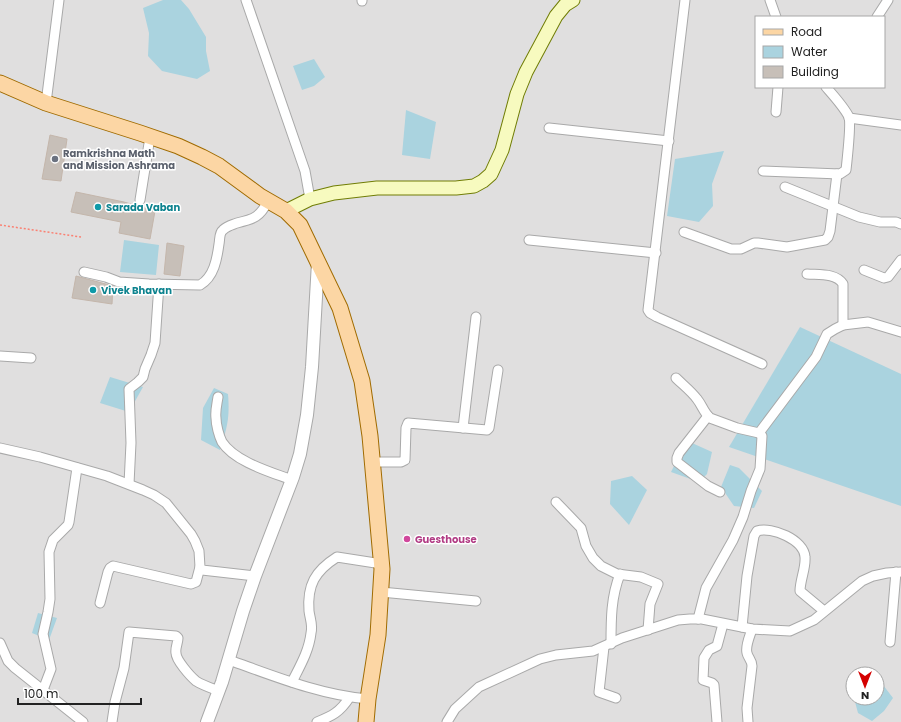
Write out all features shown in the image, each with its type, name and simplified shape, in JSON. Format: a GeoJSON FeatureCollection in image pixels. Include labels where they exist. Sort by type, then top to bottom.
{"type":"FeatureCollection","features":[{"type":"Feature","properties":{"kind":"main road"},"geometry":{"type":"LineString","coordinates":[[286,211],[310,199],[334,193],[377,188],[456,188],[474,186],[483,181],[491,174],[502,150],[517,94],[526,72],[556,16],[567,2]]}},
{"type":"Feature","properties":{"kind":"main road"},"geometry":{"type":"LineString","coordinates":[[0,83],[46,103],[150,137],[202,157],[219,166],[268,201],[286,211],[300,224],[340,308],[362,382],[372,462],[382,564],[378,635],[366,722]]}},
{"type":"Feature","properties":{"kind":"street"},"geometry":{"type":"LineString","coordinates":[[46,103],[59,0]]}},
{"type":"Feature","properties":{"kind":"street"},"geometry":{"type":"LineString","coordinates":[[246,0],[305,171],[310,199]]}},
{"type":"Feature","properties":{"kind":"street"},"geometry":{"type":"LineString","coordinates":[[685,0],[648,310],[650,314],[762,364]]}},
{"type":"Feature","properties":{"kind":"street"},"geometry":{"type":"LineString","coordinates":[[770,0],[776,16]]}},
{"type":"Feature","properties":{"kind":"street"},"geometry":{"type":"LineString","coordinates":[[878,16],[888,0]]}},
{"type":"Feature","properties":{"kind":"street"},"geometry":{"type":"LineString","coordinates":[[776,112],[778,88]]}},
{"type":"Feature","properties":{"kind":"street"},"geometry":{"type":"LineString","coordinates":[[763,171],[840,174],[846,170],[849,118],[834,95],[827,88]]}},
{"type":"Feature","properties":{"kind":"street"},"geometry":{"type":"LineString","coordinates":[[849,118],[901,125]]}},
{"type":"Feature","properties":{"kind":"street"},"geometry":{"type":"LineString","coordinates":[[550,128],[669,141]]}},
{"type":"Feature","properties":{"kind":"street"},"geometry":{"type":"LineString","coordinates":[[140,200],[150,137]]}},
{"type":"Feature","properties":{"kind":"street"},"geometry":{"type":"LineString","coordinates":[[684,232],[731,249],[741,249],[754,243],[787,247],[825,240],[830,231],[837,174]]}},
{"type":"Feature","properties":{"kind":"street"},"geometry":{"type":"LineString","coordinates":[[785,187],[832,207],[870,220],[896,222],[901,224]]}},
{"type":"Feature","properties":{"kind":"street"},"geometry":{"type":"LineString","coordinates":[[84,272],[106,277],[119,282],[200,285],[210,276],[214,266],[220,233],[230,226],[257,217],[263,211],[268,201]]}},
{"type":"Feature","properties":{"kind":"street"},"geometry":{"type":"LineString","coordinates":[[529,240],[656,253]]}},
{"type":"Feature","properties":{"kind":"street"},"geometry":{"type":"LineString","coordinates":[[864,270],[884,278],[888,277],[901,260]]}},
{"type":"Feature","properties":{"kind":"street"},"geometry":{"type":"LineString","coordinates":[[207,722],[229,660],[255,576],[292,480],[300,454],[307,415],[318,262]]}},
{"type":"Feature","properties":{"kind":"street"},"geometry":{"type":"LineString","coordinates":[[807,274],[835,277],[841,281],[843,325]]}},
{"type":"Feature","properties":{"kind":"street"},"geometry":{"type":"LineString","coordinates":[[129,484],[131,443],[129,389],[143,377],[152,355],[159,284]]}},
{"type":"Feature","properties":{"kind":"street"},"geometry":{"type":"LineString","coordinates":[[463,428],[476,317]]}},
{"type":"Feature","properties":{"kind":"street"},"geometry":{"type":"LineString","coordinates":[[759,433],[816,357],[827,334],[834,329],[843,325],[868,322],[901,332]]}},
{"type":"Feature","properties":{"kind":"street"},"geometry":{"type":"LineString","coordinates":[[0,356],[31,358]]}},
{"type":"Feature","properties":{"kind":"street"},"geometry":{"type":"LineString","coordinates":[[372,462],[401,462],[405,460],[406,428],[408,423],[484,430],[489,428],[498,370]]}},
{"type":"Feature","properties":{"kind":"street"},"geometry":{"type":"LineString","coordinates":[[676,378],[692,393],[708,416],[737,428],[759,433],[762,436],[760,468],[743,517],[733,540],[706,588],[698,619]]}},
{"type":"Feature","properties":{"kind":"street"},"geometry":{"type":"LineString","coordinates":[[218,397],[216,418],[223,444],[230,451],[248,463],[292,480]]}},
{"type":"Feature","properties":{"kind":"street"},"geometry":{"type":"LineString","coordinates":[[708,416],[676,458],[677,462],[702,482],[720,492]]}},
{"type":"Feature","properties":{"kind":"street"},"geometry":{"type":"LineString","coordinates":[[0,448],[40,457],[77,468],[129,484],[154,495],[166,502],[195,541],[199,551],[200,567],[196,582],[191,584],[113,566],[108,572],[100,603]]}},
{"type":"Feature","properties":{"kind":"street"},"geometry":{"type":"LineString","coordinates":[[44,690],[51,669],[43,634],[50,599],[49,552],[53,540],[68,526],[77,468]]}},
{"type":"Feature","properties":{"kind":"street"},"geometry":{"type":"LineString","coordinates":[[556,502],[582,528],[586,546],[593,558],[601,566],[620,574],[641,577],[658,584],[650,604],[648,630]]}},
{"type":"Feature","properties":{"kind":"street"},"geometry":{"type":"LineString","coordinates":[[742,627],[747,576],[754,536],[757,531],[763,529],[774,531],[793,538],[800,546],[806,557],[800,591],[824,611]]}},
{"type":"Feature","properties":{"kind":"street"},"geometry":{"type":"LineString","coordinates":[[292,682],[307,651],[310,641],[312,623],[309,596],[312,583],[316,576],[332,560],[338,557],[382,564]]}},
{"type":"Feature","properties":{"kind":"street"},"geometry":{"type":"LineString","coordinates":[[200,567],[202,570],[206,571],[255,576]]}},
{"type":"Feature","properties":{"kind":"street"},"geometry":{"type":"LineString","coordinates":[[447,722],[455,709],[479,687],[533,662],[556,655],[593,651],[622,638],[678,620],[698,619],[752,629],[790,631],[814,620],[862,581],[873,576],[899,572],[890,642]]}},
{"type":"Feature","properties":{"kind":"street"},"geometry":{"type":"LineString","coordinates":[[616,698],[599,692],[614,595],[620,574]]}},
{"type":"Feature","properties":{"kind":"street"},"geometry":{"type":"LineString","coordinates":[[381,592],[476,602]]}},
{"type":"Feature","properties":{"kind":"street"},"geometry":{"type":"LineString","coordinates":[[717,722],[714,685],[703,680],[704,662],[709,650],[716,646],[723,624]]}},
{"type":"Feature","properties":{"kind":"street"},"geometry":{"type":"LineString","coordinates":[[748,722],[747,708],[752,662],[748,656],[747,648],[752,629]]}},
{"type":"Feature","properties":{"kind":"street"},"geometry":{"type":"LineString","coordinates":[[112,722],[115,702],[124,668],[129,632],[176,636],[178,640],[175,652],[176,655],[188,672],[196,680],[218,692]]}},
{"type":"Feature","properties":{"kind":"street"},"geometry":{"type":"LineString","coordinates":[[0,643],[8,661],[15,668],[83,722]]}},
{"type":"Feature","properties":{"kind":"street"},"geometry":{"type":"LineString","coordinates":[[229,660],[312,689],[349,698],[368,699]]}},
{"type":"Feature","properties":{"kind":"street"},"geometry":{"type":"LineString","coordinates":[[317,722],[334,715],[342,708],[349,698]]}},
{"type":"Feature","properties":{"kind":"path"},"geometry":{"type":"LineString","coordinates":[[0,225],[81,238]]}},
{"type":"Feature","properties":{"kind":"shaded area"},"geometry":{"type":"Polygon","coordinates":[[[0,0],[901,0],[901,722],[0,722],[0,0]]]}},
{"type":"Feature","properties":{"kind":"water"},"geometry":{"type":"Polygon","coordinates":[[[163,0],[181,0],[189,9],[206,37],[206,51],[210,71],[197,79],[162,71],[148,56],[149,33],[143,8],[163,0]]]}},
{"type":"Feature","properties":{"kind":"water"},"geometry":{"type":"Polygon","coordinates":[[[314,59],[325,77],[314,86],[302,90],[293,66],[314,59]]]}},
{"type":"Feature","properties":{"kind":"water"},"geometry":{"type":"Polygon","coordinates":[[[406,110],[436,122],[430,159],[402,155],[406,110]]]}},
{"type":"Feature","properties":{"kind":"water"},"geometry":{"type":"Polygon","coordinates":[[[724,151],[712,184],[713,206],[699,222],[667,216],[675,159],[724,151]]]}},
{"type":"Feature","properties":{"kind":"water"},"geometry":{"type":"Polygon","coordinates":[[[124,240],[159,245],[156,275],[120,272],[124,240]]]}},
{"type":"Feature","properties":{"kind":"water"},"geometry":{"type":"Polygon","coordinates":[[[800,327],[901,374],[901,506],[729,447],[800,327]]]}},
{"type":"Feature","properties":{"kind":"water"},"geometry":{"type":"Polygon","coordinates":[[[110,377],[143,387],[129,412],[100,403],[110,377]]]}},
{"type":"Feature","properties":{"kind":"water"},"geometry":{"type":"Polygon","coordinates":[[[214,388],[228,394],[229,410],[220,450],[201,440],[203,408],[214,388]]]}},
{"type":"Feature","properties":{"kind":"water"},"geometry":{"type":"Polygon","coordinates":[[[692,443],[712,452],[707,474],[699,482],[671,472],[679,456],[692,443]]]}},
{"type":"Feature","properties":{"kind":"water"},"geometry":{"type":"Polygon","coordinates":[[[730,465],[739,468],[762,491],[754,508],[734,506],[721,487],[730,465]]]}},
{"type":"Feature","properties":{"kind":"water"},"geometry":{"type":"Polygon","coordinates":[[[632,476],[647,490],[629,525],[610,504],[611,481],[632,476]]]}},
{"type":"Feature","properties":{"kind":"water"},"geometry":{"type":"Polygon","coordinates":[[[38,613],[57,618],[49,640],[32,633],[38,613]]]}},
{"type":"Feature","properties":{"kind":"water"},"geometry":{"type":"Polygon","coordinates":[[[885,688],[893,698],[884,711],[872,721],[858,713],[856,706],[885,706],[885,688]]]}},
{"type":"Feature","properties":{"kind":"building","name":"Ramkrishna Math and Mission Ashrama"},"geometry":{"type":"Polygon","coordinates":[[[50,135],[67,139],[61,181],[42,179],[50,135]]]}},
{"type":"Feature","properties":{"kind":"building"},"geometry":{"type":"Polygon","coordinates":[[[76,192],[124,202],[155,211],[150,239],[119,233],[121,222],[71,212],[76,192]]]}},
{"type":"Feature","properties":{"kind":"building"},"geometry":{"type":"Polygon","coordinates":[[[167,243],[184,246],[180,276],[164,274],[167,243]]]}},
{"type":"Feature","properties":{"kind":"building","name":"Vivek Bhavan"},"geometry":{"type":"Polygon","coordinates":[[[76,276],[113,286],[112,304],[72,298],[76,276]]]}},
{"type":"Feature","properties":{"kind":"place","name":"Ramkrishna Math and Mission Ashrama"},"geometry":{"type":"Point","coordinates":[55,159]}},
{"type":"Feature","properties":{"kind":"place","name":"Sarada Vaban"},"geometry":{"type":"Point","coordinates":[98,207]}},
{"type":"Feature","properties":{"kind":"place","name":"Vivek Bhavan"},"geometry":{"type":"Point","coordinates":[93,290]}},
{"type":"Feature","properties":{"kind":"place","name":"Guesthouse"},"geometry":{"type":"Point","coordinates":[407,539]}}]}
